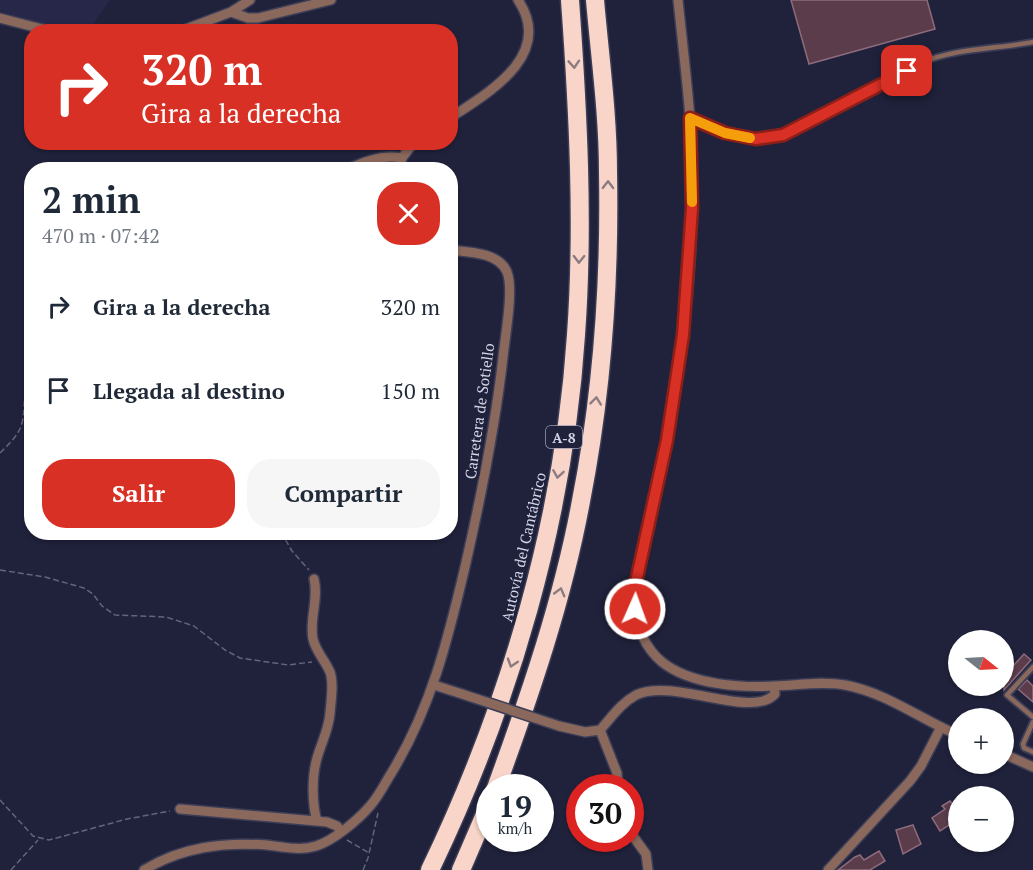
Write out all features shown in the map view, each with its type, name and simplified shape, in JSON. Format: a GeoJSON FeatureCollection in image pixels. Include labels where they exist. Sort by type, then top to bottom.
{"type":"FeatureCollection","features":[{"type":"Feature","properties":{"kind":"highway","name":"A-8"},"geometry":{"type":"LineString","coordinates":[[501,774],[518,728],[566,571],[581,501],[596,403],[607,251],[608,170],[595,1]]}},
{"type":"Feature","properties":{"kind":"highway","name":"Autovía del Cantábrico"},"geometry":{"type":"LineString","coordinates":[[430,870],[489,734],[522,634],[555,495],[576,336],[579,255],[578,126],[570,3]]}},
{"type":"Feature","properties":{"kind":"highway"},"geometry":{"type":"LineString","coordinates":[[461,870],[476,835]]}},
{"type":"Feature","properties":{"kind":"street"},"geometry":{"type":"LineString","coordinates":[[199,24],[231,12],[250,0]]}},
{"type":"Feature","properties":{"kind":"street"},"geometry":{"type":"LineString","coordinates":[[231,12],[248,18],[258,18],[331,0]]}},
{"type":"Feature","properties":{"kind":"street"},"geometry":{"type":"LineString","coordinates":[[458,113],[495,88],[520,62],[527,46],[529,33],[526,17],[518,0]]}},
{"type":"Feature","properties":{"kind":"street"},"geometry":{"type":"LineString","coordinates":[[678,0],[690,118],[692,208],[683,335],[667,440],[636,582],[635,609],[639,630],[647,645],[662,662],[683,674],[734,685],[774,686],[831,683],[861,689],[879,695],[948,730]]}},
{"type":"Feature","properties":{"kind":"street"},"geometry":{"type":"LineString","coordinates":[[0,18],[24,24]]}},
{"type":"Feature","properties":{"kind":"street"},"geometry":{"type":"LineString","coordinates":[[401,162],[408,150]]}},
{"type":"Feature","properties":{"kind":"street"},"geometry":{"type":"LineString","coordinates":[[361,162],[385,156],[402,158]]}},
{"type":"Feature","properties":{"kind":"street","name":"Carretera de Sotiello"},"geometry":{"type":"LineString","coordinates":[[434,685],[451,628],[495,426],[509,284],[507,272],[496,259],[486,255],[458,251]]}},
{"type":"Feature","properties":{"kind":"street"},"geometry":{"type":"LineString","coordinates":[[314,579],[316,589],[311,623],[313,640],[330,673],[331,689],[328,723],[315,771],[314,811],[317,821]]}},
{"type":"Feature","properties":{"kind":"street"},"geometry":{"type":"LineString","coordinates":[[144,870],[193,849],[217,845],[307,848],[325,843],[341,832],[375,801],[408,745],[434,685],[559,726],[585,732],[600,730],[621,705],[653,689],[675,690],[740,702],[771,698],[775,694],[774,686]]}},
{"type":"Feature","properties":{"kind":"street"},"geometry":{"type":"LineString","coordinates":[[828,870],[910,781],[921,766],[941,727]]}},
{"type":"Feature","properties":{"kind":"street"},"geometry":{"type":"LineString","coordinates":[[600,730],[617,774]]}},
{"type":"Feature","properties":{"kind":"street"},"geometry":{"type":"LineString","coordinates":[[1014,758],[1033,767]]}},
{"type":"Feature","properties":{"kind":"street"},"geometry":{"type":"LineString","coordinates":[[180,809],[317,821],[337,826],[341,832]]}},
{"type":"Feature","properties":{"kind":"street"},"geometry":{"type":"LineString","coordinates":[[644,851],[648,870]]}},
{"type":"Feature","properties":{"kind":"lane"},"geometry":{"type":"LineString","coordinates":[[690,118],[725,133],[756,139],[783,135],[922,62],[971,50],[1033,42]]}},
{"type":"Feature","properties":{"kind":"lane"},"geometry":{"type":"LineString","coordinates":[[1033,666],[1007,695],[1033,720],[1023,744],[1024,748],[1033,752]]}},
{"type":"Feature","properties":{"kind":"path"},"geometry":{"type":"LineString","coordinates":[[0,453],[20,430],[24,400]]}},
{"type":"Feature","properties":{"kind":"path"},"geometry":{"type":"LineString","coordinates":[[287,540],[314,579]]}},
{"type":"Feature","properties":{"kind":"path"},"geometry":{"type":"LineString","coordinates":[[0,570],[20,575],[45,577],[84,588],[115,615],[166,617],[194,626],[225,650],[249,660],[297,666],[321,658]]}},
{"type":"Feature","properties":{"kind":"path"},"geometry":{"type":"LineString","coordinates":[[0,800],[27,831],[39,839],[62,838],[127,819],[180,809]]}},
{"type":"Feature","properties":{"kind":"path"},"geometry":{"type":"LineString","coordinates":[[363,870],[378,813],[375,801]]}},
{"type":"Feature","properties":{"kind":"path"},"geometry":{"type":"LineString","coordinates":[[341,832],[347,840],[369,853]]}},
{"type":"Feature","properties":{"kind":"path"},"geometry":{"type":"LineString","coordinates":[[11,870],[39,839]]}},
{"type":"Feature","properties":{"kind":"shaded area"},"geometry":{"type":"Polygon","coordinates":[[[0,0],[110,0],[93,24],[42,24],[0,11],[0,0]]]}},
{"type":"Feature","properties":{"kind":"building"},"geometry":{"type":"Polygon","coordinates":[[[791,0],[927,0],[935,29],[809,64],[791,0]]]}},
{"type":"Feature","properties":{"kind":"building"},"geometry":{"type":"Polygon","coordinates":[[[1024,654],[1031,660],[1014,679],[1014,665],[1024,654]]]}},
{"type":"Feature","properties":{"kind":"building"},"geometry":{"type":"Polygon","coordinates":[[[1027,680],[1033,686],[1033,702],[1018,689],[1027,680]]]}},
{"type":"Feature","properties":{"kind":"building"},"geometry":{"type":"Polygon","coordinates":[[[948,802],[948,826],[940,831],[932,818],[945,809],[942,806],[948,802]]]}},
{"type":"Feature","properties":{"kind":"building"},"geometry":{"type":"Polygon","coordinates":[[[913,825],[921,844],[903,854],[896,830],[913,825]]]}},
{"type":"Feature","properties":{"kind":"building"},"geometry":{"type":"Polygon","coordinates":[[[879,851],[885,861],[870,870],[838,870],[855,857],[860,855],[864,860],[879,851]]]}},
{"type":"Feature","properties":{"kind":"slow traffic"},"geometry":{"type":"LineString","coordinates":[[692,202],[690,118],[725,133],[750,138]]}},
{"type":"Feature","properties":{"kind":"route"},"geometry":{"type":"LineString","coordinates":[[635,609],[636,582],[667,440],[683,335],[692,208],[690,118],[725,133],[756,139],[783,135],[907,71]]}}]}
